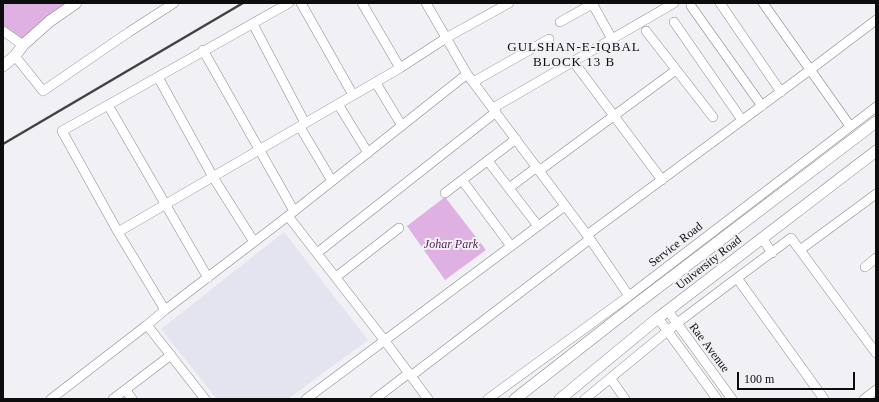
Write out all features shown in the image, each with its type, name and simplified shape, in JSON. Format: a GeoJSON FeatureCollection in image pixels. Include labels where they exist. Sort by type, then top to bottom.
{"type":"FeatureCollection","features":[{"type":"Feature","properties":{"kind":"main road"},"geometry":{"type":"LineString","coordinates":[[3,66],[50,21],[76,3]]}},
{"type":"Feature","properties":{"kind":"main road","name":"University Road"},"geometry":{"type":"LineString","coordinates":[[515,399],[613,315],[876,122]]}},
{"type":"Feature","properties":{"kind":"main road","name":"University Road"},"geometry":{"type":"LineString","coordinates":[[560,399],[658,318],[876,151]]}},
{"type":"Feature","properties":{"kind":"street"},"geometry":{"type":"LineString","coordinates":[[15,56],[43,91],[174,3]]}},
{"type":"Feature","properties":{"kind":"street"},"geometry":{"type":"LineString","coordinates":[[164,310],[62,132],[203,50],[254,24],[289,3]]}},
{"type":"Feature","properties":{"kind":"street"},"geometry":{"type":"LineString","coordinates":[[301,3],[354,95]]}},
{"type":"Feature","properties":{"kind":"street"},"geometry":{"type":"LineString","coordinates":[[362,3],[400,68]]}},
{"type":"Feature","properties":{"kind":"street"},"geometry":{"type":"LineString","coordinates":[[426,3],[467,74],[588,237],[629,296]]}},
{"type":"Feature","properties":{"kind":"street"},"geometry":{"type":"LineString","coordinates":[[488,3],[493,12]]}},
{"type":"Feature","properties":{"kind":"street"},"geometry":{"type":"LineString","coordinates":[[118,232],[303,125],[400,68],[446,38],[508,3]]}},
{"type":"Feature","properties":{"kind":"street"},"geometry":{"type":"LineString","coordinates":[[560,22],[593,3],[612,39]]}},
{"type":"Feature","properties":{"kind":"street"},"geometry":{"type":"LineString","coordinates":[[317,253],[494,110],[573,61],[674,3]]}},
{"type":"Feature","properties":{"kind":"street"},"geometry":{"type":"LineString","coordinates":[[720,3],[780,92]]}},
{"type":"Feature","properties":{"kind":"street"},"geometry":{"type":"LineString","coordinates":[[763,3],[850,126]]}},
{"type":"Feature","properties":{"kind":"street"},"geometry":{"type":"LineString","coordinates":[[691,6],[762,106]]}},
{"type":"Feature","properties":{"kind":"street"},"geometry":{"type":"LineString","coordinates":[[374,399],[410,374],[662,180],[876,20]]}},
{"type":"Feature","properties":{"kind":"street"},"geometry":{"type":"LineString","coordinates":[[674,22],[742,120]]}},
{"type":"Feature","properties":{"kind":"street"},"geometry":{"type":"LineString","coordinates":[[254,24],[332,181]]}},
{"type":"Feature","properties":{"kind":"street"},"geometry":{"type":"LineString","coordinates":[[3,31],[23,46]]}},
{"type":"Feature","properties":{"kind":"street"},"geometry":{"type":"LineString","coordinates":[[646,31],[713,117]]}},
{"type":"Feature","properties":{"kind":"street"},"geometry":{"type":"LineString","coordinates":[[473,82],[549,39]]}},
{"type":"Feature","properties":{"kind":"street"},"geometry":{"type":"LineString","coordinates":[[203,50],[260,150],[291,213],[317,253],[385,340],[428,399]]}},
{"type":"Feature","properties":{"kind":"street"},"geometry":{"type":"LineString","coordinates":[[573,61],[662,180]]}},
{"type":"Feature","properties":{"kind":"street"},"geometry":{"type":"LineString","coordinates":[[509,188],[614,116],[676,70]]}},
{"type":"Feature","properties":{"kind":"street"},"geometry":{"type":"LineString","coordinates":[[51,399],[147,325],[164,310],[208,278],[467,74]]}},
{"type":"Feature","properties":{"kind":"street"},"geometry":{"type":"LineString","coordinates":[[158,77],[213,177],[254,242]]}},
{"type":"Feature","properties":{"kind":"street"},"geometry":{"type":"LineString","coordinates":[[376,82],[402,126]]}},
{"type":"Feature","properties":{"kind":"street"},"geometry":{"type":"LineString","coordinates":[[338,104],[368,152]]}},
{"type":"Feature","properties":{"kind":"street"},"geometry":{"type":"LineString","coordinates":[[108,105],[208,278]]}},
{"type":"Feature","properties":{"kind":"street","name":"Service Road"},"geometry":{"type":"LineString","coordinates":[[488,399],[613,315],[629,296],[850,126],[874,112]]}},
{"type":"Feature","properties":{"kind":"street"},"geometry":{"type":"LineString","coordinates":[[445,193],[516,140]]}},
{"type":"Feature","properties":{"kind":"street"},"geometry":{"type":"LineString","coordinates":[[488,161],[538,226]]}},
{"type":"Feature","properties":{"kind":"street"},"geometry":{"type":"LineString","coordinates":[[462,180],[511,246]]}},
{"type":"Feature","properties":{"kind":"street"},"geometry":{"type":"LineString","coordinates":[[800,250],[876,194]]}},
{"type":"Feature","properties":{"kind":"street"},"geometry":{"type":"LineString","coordinates":[[306,399],[565,206]]}},
{"type":"Feature","properties":{"kind":"street"},"geometry":{"type":"LineString","coordinates":[[336,277],[398,228]]}},
{"type":"Feature","properties":{"kind":"street"},"geometry":{"type":"LineString","coordinates":[[762,238],[772,252]]}},
{"type":"Feature","properties":{"kind":"street"},"geometry":{"type":"LineString","coordinates":[[585,399],[676,324],[791,238],[876,353]]}},
{"type":"Feature","properties":{"kind":"street"},"geometry":{"type":"LineString","coordinates":[[865,267],[876,258]]}},
{"type":"Feature","properties":{"kind":"street"},"geometry":{"type":"LineString","coordinates":[[737,278],[824,399]]}},
{"type":"Feature","properties":{"kind":"street","name":"Rae Avenue"},"geometry":{"type":"LineString","coordinates":[[668,311],[732,399]]}},
{"type":"Feature","properties":{"kind":"street","name":"Rae Avenue"},"geometry":{"type":"LineString","coordinates":[[658,318],[717,399]]}},
{"type":"Feature","properties":{"kind":"street"},"geometry":{"type":"LineString","coordinates":[[147,325],[205,399]]}},
{"type":"Feature","properties":{"kind":"street"},"geometry":{"type":"LineString","coordinates":[[113,399],[171,355]]}},
{"type":"Feature","properties":{"kind":"street"},"geometry":{"type":"LineString","coordinates":[[611,379],[626,399]]}},
{"type":"Feature","properties":{"kind":"street"},"geometry":{"type":"LineString","coordinates":[[126,390],[132,399]]}},
{"type":"Feature","properties":{"kind":"street"},"geometry":{"type":"LineString","coordinates":[[864,399],[876,390]]}},
{"type":"Feature","properties":{"kind":"shaded area"},"geometry":{"type":"Polygon","coordinates":[[[284,232],[368,340],[288,399],[217,399],[161,329],[284,232]]]}},
{"type":"Feature","properties":{"kind":"green space"},"geometry":{"type":"Polygon","coordinates":[[[3,3],[76,3],[25,44],[3,28],[3,3]]]}},
{"type":"Feature","properties":{"kind":"green space","name":"Johar Park"},"geometry":{"type":"Polygon","coordinates":[[[445,197],[486,250],[445,280],[407,226],[445,197]]]}},
{"type":"Feature","properties":{"kind":"railway"},"geometry":{"type":"LineString","coordinates":[[3,144],[243,3]]}},
{"type":"Feature","properties":{"kind":"district","name":"GULSHAN-E-IQBAL BLOCK 13 B"},"geometry":{"type":"Point","coordinates":[574,56]}}]}
